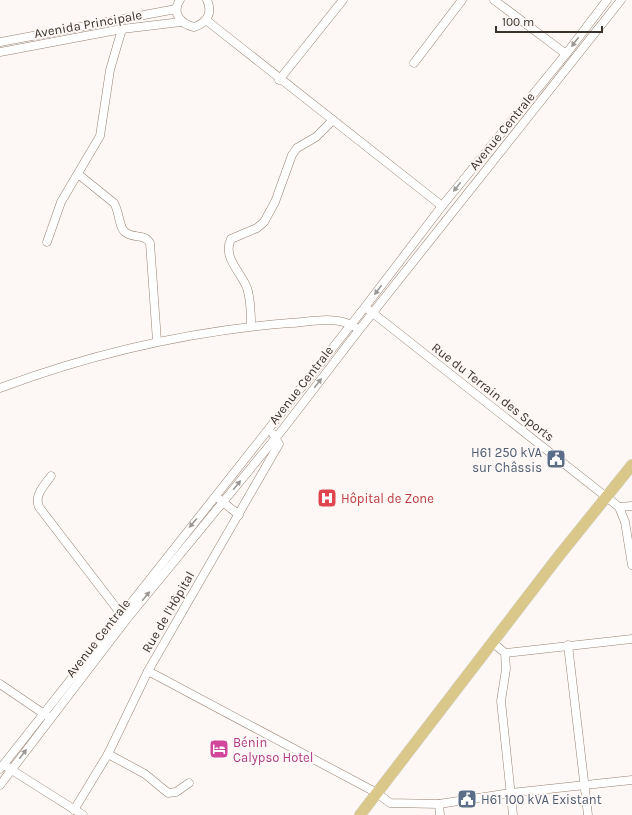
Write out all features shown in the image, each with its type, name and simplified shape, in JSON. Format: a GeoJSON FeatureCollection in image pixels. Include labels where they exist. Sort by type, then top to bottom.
{"type":"FeatureCollection","features":[{"type":"Feature","properties":{"kind":"main road"},"geometry":{"type":"LineString","coordinates":[[360,815],[492,642],[632,465]]}},
{"type":"Feature","properties":{"kind":"street"},"geometry":{"type":"LineString","coordinates":[[279,80],[343,0]]}},
{"type":"Feature","properties":{"kind":"street"},"geometry":{"type":"LineString","coordinates":[[414,63],[462,0]]}},
{"type":"Feature","properties":{"kind":"street"},"geometry":{"type":"LineString","coordinates":[[494,0],[566,54]]}},
{"type":"Feature","properties":{"kind":"street","name":"Avenue Centrale"},"geometry":{"type":"LineString","coordinates":[[0,785],[215,496],[365,307],[442,206],[566,54],[607,0]]}},
{"type":"Feature","properties":{"kind":"street","name":"Avenue Centrale"},"geometry":{"type":"LineString","coordinates":[[2,767],[43,714],[124,617],[224,502],[621,0]]}},
{"type":"Feature","properties":{"kind":"street"},"geometry":{"type":"LineString","coordinates":[[209,2],[209,14],[206,20],[279,80],[333,120],[442,206]]}},
{"type":"Feature","properties":{"kind":"street"},"geometry":{"type":"LineString","coordinates":[[178,3],[177,16],[181,22]]}},
{"type":"Feature","properties":{"kind":"street","name":"Avenida Principale"},"geometry":{"type":"LineString","coordinates":[[0,42],[178,3]]}},
{"type":"Feature","properties":{"kind":"street","name":"Avenida Principale"},"geometry":{"type":"LineString","coordinates":[[0,52],[122,29],[181,22],[194,27],[206,20]]}},
{"type":"Feature","properties":{"kind":"street"},"geometry":{"type":"LineString","coordinates":[[47,242],[61,202],[100,136],[110,70],[122,29]]}},
{"type":"Feature","properties":{"kind":"street"},"geometry":{"type":"LineString","coordinates":[[251,326],[247,287],[232,262],[228,245],[231,239],[257,228],[264,222],[275,202],[295,152],[304,143],[316,137],[333,120]]}},
{"type":"Feature","properties":{"kind":"street"},"geometry":{"type":"LineString","coordinates":[[78,174],[114,203],[123,231],[126,234],[145,237],[150,243],[157,341]]}},
{"type":"Feature","properties":{"kind":"street","name":"Rue du Terrain des Sports"},"geometry":{"type":"LineString","coordinates":[[365,307],[607,496],[619,507]]}},
{"type":"Feature","properties":{"kind":"street"},"geometry":{"type":"LineString","coordinates":[[0,388],[95,356],[157,341],[251,326],[334,320],[351,324],[359,330]]}},
{"type":"Feature","properties":{"kind":"street"},"geometry":{"type":"LineString","coordinates":[[268,430],[276,437]]}},
{"type":"Feature","properties":{"kind":"street","name":"Rue de l'Hôpital"},"geometry":{"type":"LineString","coordinates":[[74,810],[108,754],[148,671],[279,444],[276,437]]}},
{"type":"Feature","properties":{"kind":"street"},"geometry":{"type":"LineString","coordinates":[[51,476],[38,494],[36,500],[38,507],[124,617]]}},
{"type":"Feature","properties":{"kind":"street"},"geometry":{"type":"LineString","coordinates":[[215,496],[239,515]]}},
{"type":"Feature","properties":{"kind":"street"},"geometry":{"type":"LineString","coordinates":[[632,506],[619,507],[625,522],[632,565]]}},
{"type":"Feature","properties":{"kind":"street"},"geometry":{"type":"LineString","coordinates":[[492,642],[506,653],[568,644],[632,639]]}},
{"type":"Feature","properties":{"kind":"street"},"geometry":{"type":"LineString","coordinates":[[568,644],[588,815]]}},
{"type":"Feature","properties":{"kind":"street"},"geometry":{"type":"LineString","coordinates":[[506,653],[506,669],[501,702],[513,815]]}},
{"type":"Feature","properties":{"kind":"street"},"geometry":{"type":"LineString","coordinates":[[148,671],[377,793],[390,803],[440,804],[511,793],[632,780]]}},
{"type":"Feature","properties":{"kind":"street"},"geometry":{"type":"LineString","coordinates":[[0,684],[51,718]]}},
{"type":"Feature","properties":{"kind":"street"},"geometry":{"type":"LineString","coordinates":[[108,754],[145,774],[168,793],[176,792],[189,783]]}},
{"type":"Feature","properties":{"kind":"street"},"geometry":{"type":"LineString","coordinates":[[2,767],[11,770],[83,815]]}},
{"type":"Feature","properties":{"kind":"street"},"geometry":{"type":"LineString","coordinates":[[440,804],[440,815]]}},
{"type":"Feature","properties":{"kind":"place","name":"H61 250 kVA sur Châssis"},"geometry":{"type":"Point","coordinates":[556,459]}},
{"type":"Feature","properties":{"kind":"place","name":"Hôpital de Zone"},"geometry":{"type":"Point","coordinates":[327,498]}},
{"type":"Feature","properties":{"kind":"place","name":"Bénin Calypso Hotel"},"geometry":{"type":"Point","coordinates":[219,749]}},
{"type":"Feature","properties":{"kind":"place","name":"H61 100 kVA Existant"},"geometry":{"type":"Point","coordinates":[467,799]}}]}
